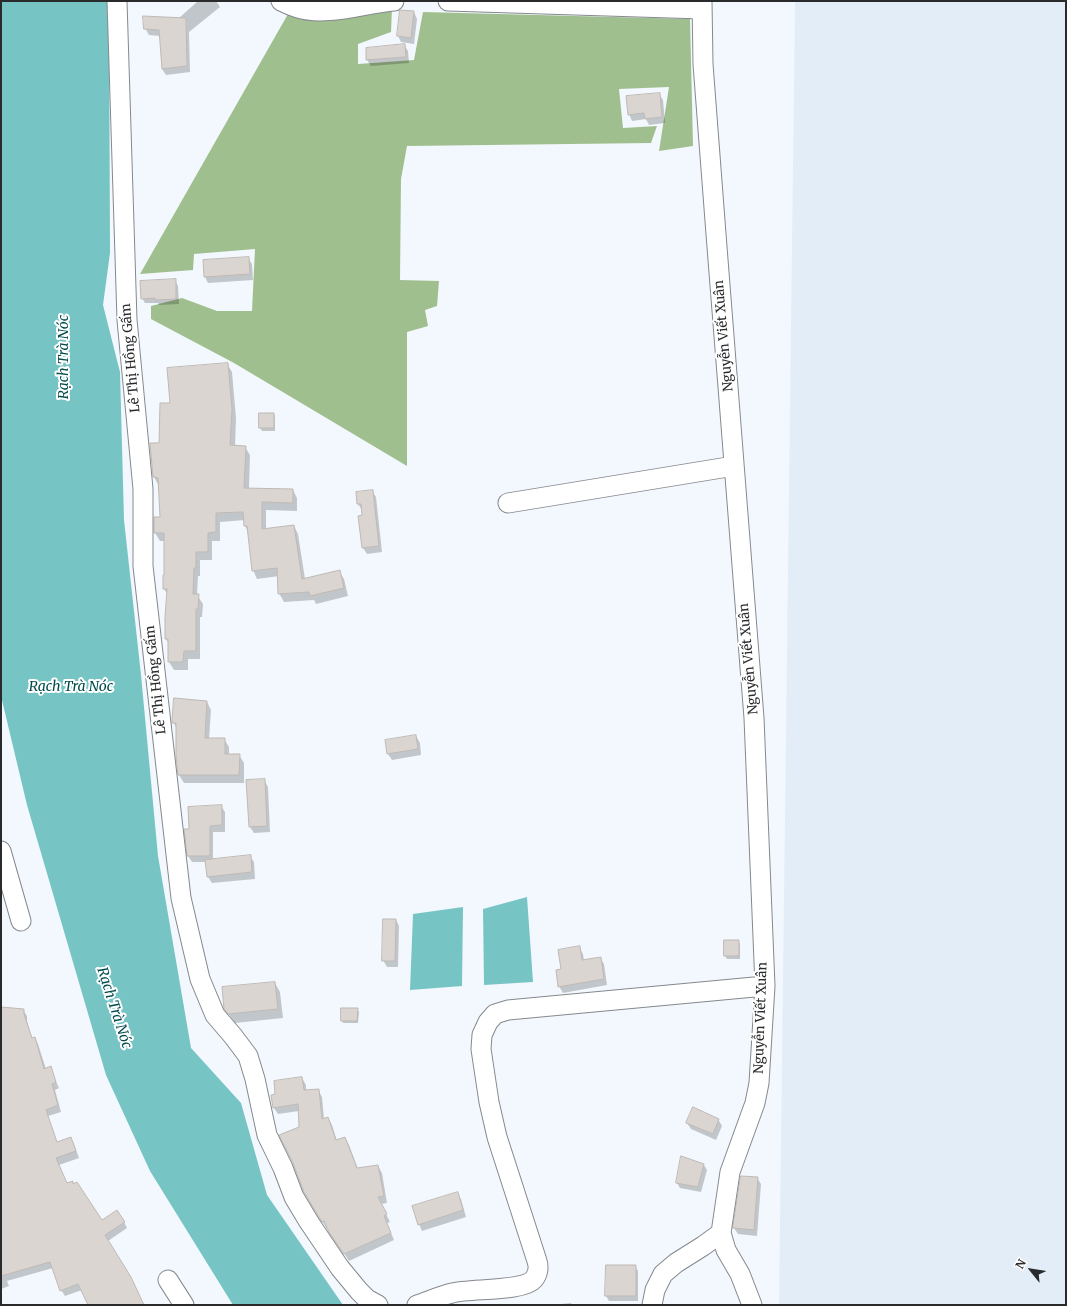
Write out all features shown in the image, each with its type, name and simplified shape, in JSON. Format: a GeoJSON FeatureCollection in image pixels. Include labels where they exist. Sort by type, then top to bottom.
{"type":"FeatureCollection","features":[{"type":"Feature","properties":{"kind":"street","name":"Lê Thị Hồng Gấm"},"geometry":{"type":"LineString","coordinates":[[117,1],[127,320],[143,489],[143,566],[181,898],[200,979],[215,1015],[248,1056],[255,1079],[267,1135],[283,1168],[294,1197],[340,1268],[367,1299],[378,1305]]}},
{"type":"Feature","properties":{"kind":"street"},"geometry":{"type":"LineString","coordinates":[[281,1],[300,9],[317,11],[394,1]]}},
{"type":"Feature","properties":{"kind":"street"},"geometry":{"type":"LineString","coordinates":[[448,1],[702,5]]}},
{"type":"Feature","properties":{"kind":"street","name":"Nguyễn Viết Xuân"},"geometry":{"type":"LineString","coordinates":[[702,5],[703,64],[754,718],[765,986],[759,1083],[755,1103],[730,1172],[721,1233],[726,1250],[740,1274],[752,1305]]}},
{"type":"Feature","properties":{"kind":"street"},"geometry":{"type":"LineString","coordinates":[[508,503],[734,466]]}},
{"type":"Feature","properties":{"kind":"street"},"geometry":{"type":"LineString","coordinates":[[1,851],[21,921]]}},
{"type":"Feature","properties":{"kind":"street"},"geometry":{"type":"LineString","coordinates":[[417,1305],[453,1292],[515,1287],[526,1284],[534,1280],[538,1272],[537,1261],[498,1137],[489,1102],[481,1049],[482,1035],[488,1022],[495,1014],[508,1010],[765,986]]}},
{"type":"Feature","properties":{"kind":"street"},"geometry":{"type":"LineString","coordinates":[[652,1305],[655,1290],[663,1274],[676,1263],[721,1233]]}},
{"type":"Feature","properties":{"kind":"street"},"geometry":{"type":"LineString","coordinates":[[168,1280],[184,1305]]}},
{"type":"Feature","properties":{"kind":"shaded area"},"geometry":{"type":"Polygon","coordinates":[[[795,1],[1066,1],[1066,1305],[779,1305],[795,1]]]}},
{"type":"Feature","properties":{"kind":"green space"},"geometry":{"type":"Polygon","coordinates":[[[392,8],[391,32],[358,44],[358,64],[414,60],[423,12],[690,19],[693,146],[659,151],[669,87],[619,89],[623,128],[657,126],[651,143],[407,146],[401,179],[400,280],[439,281],[437,306],[425,310],[428,326],[407,332],[407,466],[234,363],[151,319],[151,306],[182,298],[217,311],[252,311],[255,249],[194,254],[193,270],[140,274],[288,14],[392,8]]]}},
{"type":"Feature","properties":{"kind":"water","name":"Rạch Trà Nóc"},"geometry":{"type":"Polygon","coordinates":[[[1,1],[109,1],[110,253],[103,305],[120,372],[124,520],[141,675],[158,856],[191,1048],[241,1103],[267,1195],[343,1305],[233,1305],[150,1171],[106,1075],[27,805],[1,696],[1,1]]]}},
{"type":"Feature","properties":{"kind":"water"},"geometry":{"type":"Polygon","coordinates":[[[527,897],[533,982],[484,985],[483,909],[527,897]]]}},
{"type":"Feature","properties":{"kind":"water"},"geometry":{"type":"Polygon","coordinates":[[[463,907],[462,986],[410,990],[413,914],[463,907]]]}},
{"type":"Feature","properties":{"kind":"building"},"geometry":{"type":"Polygon","coordinates":[[[400,10],[414,11],[411,38],[397,36],[400,10]]]}},
{"type":"Feature","properties":{"kind":"building"},"geometry":{"type":"Polygon","coordinates":[[[143,16],[186,18],[187,66],[162,69],[159,30],[144,29],[143,16]]]}},
{"type":"Feature","properties":{"kind":"building"},"geometry":{"type":"Polygon","coordinates":[[[405,44],[406,57],[366,60],[366,48],[405,44]]]}},
{"type":"Feature","properties":{"kind":"building"},"geometry":{"type":"Polygon","coordinates":[[[660,93],[662,117],[645,119],[644,113],[628,115],[626,96],[660,93]]]}},
{"type":"Feature","properties":{"kind":"building"},"geometry":{"type":"Polygon","coordinates":[[[249,257],[250,274],[204,277],[203,260],[249,257]]]}},
{"type":"Feature","properties":{"kind":"building"},"geometry":{"type":"Polygon","coordinates":[[[176,279],[176,299],[141,299],[140,281],[176,279]]]}},
{"type":"Feature","properties":{"kind":"building"},"geometry":{"type":"Polygon","coordinates":[[[228,363],[232,409],[230,445],[246,446],[244,488],[293,489],[293,503],[262,502],[262,529],[294,525],[302,579],[340,570],[344,588],[310,596],[309,592],[278,594],[277,568],[252,571],[247,526],[244,526],[243,512],[216,513],[216,532],[208,533],[208,552],[196,552],[193,594],[199,594],[198,609],[196,609],[196,651],[184,651],[183,662],[168,662],[168,639],[165,639],[167,589],[163,589],[164,533],[154,533],[154,517],[160,517],[158,478],[153,477],[150,443],[159,443],[160,403],[170,403],[167,368],[228,363]]]}},
{"type":"Feature","properties":{"kind":"building"},"geometry":{"type":"Polygon","coordinates":[[[259,413],[274,413],[274,428],[259,428],[259,413]]]}},
{"type":"Feature","properties":{"kind":"building"},"geometry":{"type":"Polygon","coordinates":[[[373,490],[379,546],[362,548],[358,516],[362,515],[361,504],[357,504],[356,492],[373,490]]]}},
{"type":"Feature","properties":{"kind":"building"},"geometry":{"type":"Polygon","coordinates":[[[174,698],[207,701],[205,738],[225,738],[225,754],[240,754],[239,775],[178,775],[176,756],[176,723],[172,723],[174,698]]]}},
{"type":"Feature","properties":{"kind":"building"},"geometry":{"type":"Polygon","coordinates":[[[416,735],[418,749],[387,754],[385,740],[416,735]]]}},
{"type":"Feature","properties":{"kind":"building"},"geometry":{"type":"Polygon","coordinates":[[[265,779],[267,826],[249,827],[246,780],[265,779]]]}},
{"type":"Feature","properties":{"kind":"building"},"geometry":{"type":"Polygon","coordinates":[[[222,805],[222,825],[210,826],[210,856],[187,856],[184,829],[189,829],[188,807],[222,805]]]}},
{"type":"Feature","properties":{"kind":"building"},"geometry":{"type":"Polygon","coordinates":[[[251,855],[252,872],[207,877],[205,860],[251,855]]]}},
{"type":"Feature","properties":{"kind":"building"},"geometry":{"type":"Polygon","coordinates":[[[383,919],[396,919],[395,961],[382,961],[383,919]]]}},
{"type":"Feature","properties":{"kind":"building"},"geometry":{"type":"Polygon","coordinates":[[[724,940],[739,940],[739,956],[724,956],[724,940]]]}},
{"type":"Feature","properties":{"kind":"building"},"geometry":{"type":"Polygon","coordinates":[[[580,946],[582,960],[601,957],[604,979],[558,987],[556,970],[561,969],[558,950],[580,946]]]}},
{"type":"Feature","properties":{"kind":"building"},"geometry":{"type":"Polygon","coordinates":[[[275,982],[278,1009],[228,1014],[224,1009],[222,987],[275,982]]]}},
{"type":"Feature","properties":{"kind":"building"},"geometry":{"type":"Polygon","coordinates":[[[1,1007],[24,1009],[24,1014],[32,1038],[35,1037],[44,1069],[51,1066],[56,1082],[52,1084],[58,1105],[46,1110],[57,1142],[71,1137],[76,1151],[56,1158],[67,1183],[73,1181],[73,1184],[77,1182],[102,1220],[117,1210],[125,1222],[105,1235],[131,1277],[144,1305],[88,1305],[78,1284],[60,1291],[50,1262],[1,1276],[1,1007]]]}},
{"type":"Feature","properties":{"kind":"building"},"geometry":{"type":"Polygon","coordinates":[[[341,1008],[358,1008],[357,1021],[341,1021],[341,1008]]]}},
{"type":"Feature","properties":{"kind":"building"},"geometry":{"type":"Polygon","coordinates":[[[302,1077],[304,1090],[319,1089],[322,1119],[328,1117],[336,1140],[345,1137],[357,1168],[378,1165],[384,1196],[378,1197],[387,1214],[384,1216],[391,1233],[344,1254],[304,1192],[293,1163],[279,1135],[299,1127],[298,1104],[273,1108],[271,1095],[275,1094],[274,1081],[302,1077]]]}},
{"type":"Feature","properties":{"kind":"building"},"geometry":{"type":"Polygon","coordinates":[[[693,1107],[719,1119],[713,1134],[686,1123],[693,1107]]]}},
{"type":"Feature","properties":{"kind":"building"},"geometry":{"type":"Polygon","coordinates":[[[681,1156],[704,1164],[698,1187],[676,1183],[681,1156]]]}},
{"type":"Feature","properties":{"kind":"building"},"geometry":{"type":"Polygon","coordinates":[[[741,1176],[758,1177],[754,1230],[733,1228],[741,1176]]]}},
{"type":"Feature","properties":{"kind":"building"},"geometry":{"type":"Polygon","coordinates":[[[458,1192],[463,1210],[418,1225],[412,1206],[458,1192]]]}},
{"type":"Feature","properties":{"kind":"building"},"geometry":{"type":"Polygon","coordinates":[[[606,1265],[636,1265],[636,1296],[605,1296],[606,1265]]]}}]}
